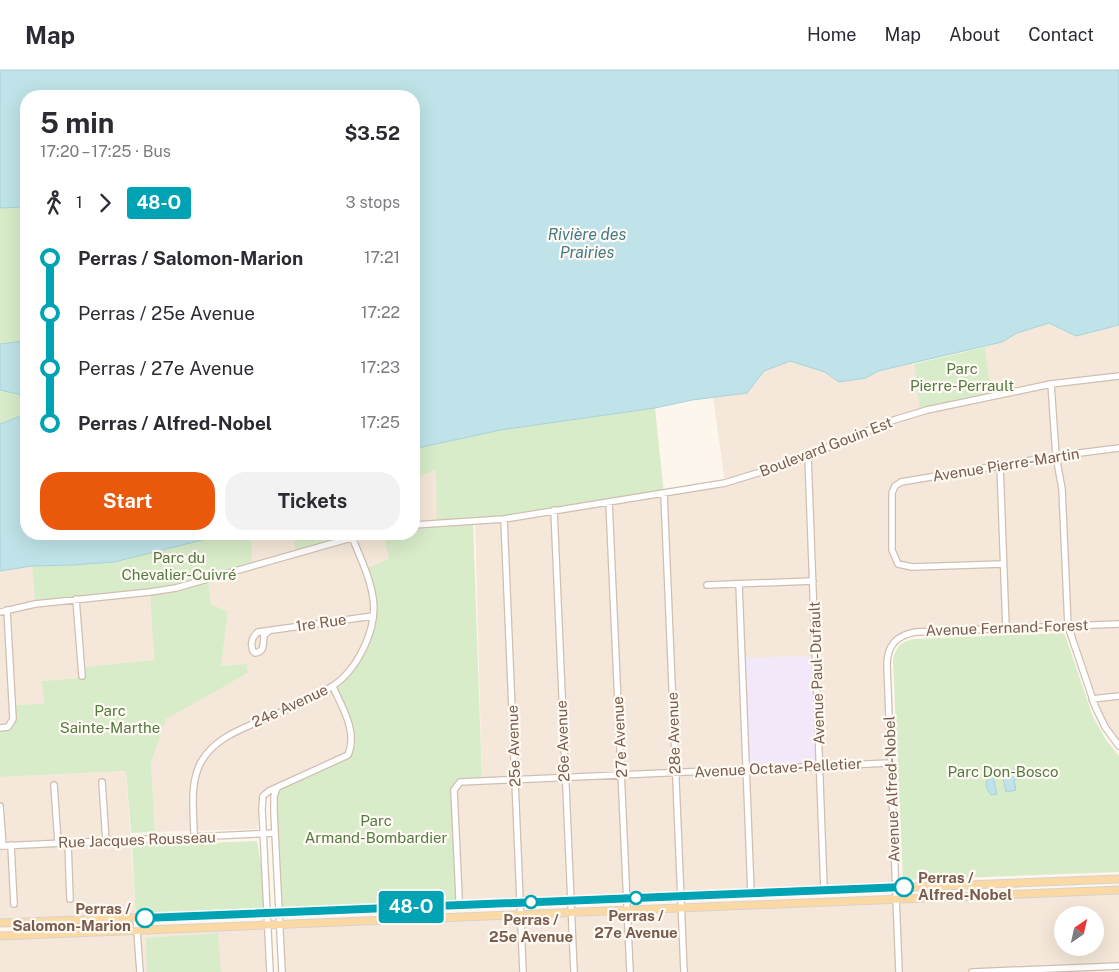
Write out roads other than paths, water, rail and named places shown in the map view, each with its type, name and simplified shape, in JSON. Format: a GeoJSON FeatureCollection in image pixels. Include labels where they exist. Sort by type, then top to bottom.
{"type":"FeatureCollection","features":[{"type":"Feature","properties":{"kind":"main road"},"geometry":{"type":"LineString","coordinates":[[0,923],[1119,879]]}},
{"type":"Feature","properties":{"kind":"main road"},"geometry":{"type":"LineString","coordinates":[[0,936],[1119,890]]}},
{"type":"Feature","properties":{"kind":"street","name":"Boulevard Gouin Est"},"geometry":{"type":"LineString","coordinates":[[420,525],[504,519],[664,494],[739,479],[790,464],[894,420],[927,410],[1051,384],[1119,376]]}},
{"type":"Feature","properties":{"kind":"street"},"geometry":{"type":"LineString","coordinates":[[1051,384],[1056,456],[1062,488],[1068,626],[1092,699],[1105,727],[1119,746]]}},
{"type":"Feature","properties":{"kind":"street","name":"Avenue Pierre-Martin"},"geometry":{"type":"LineString","coordinates":[[1003,564],[912,567],[898,564],[892,550],[892,493],[895,486],[901,482],[1056,456],[1119,448]]}},
{"type":"Feature","properties":{"kind":"street","name":"Avenue Paul-Dufault"},"geometry":{"type":"LineString","coordinates":[[808,456],[824,890]]}},
{"type":"Feature","properties":{"kind":"street"},"geometry":{"type":"LineString","coordinates":[[1000,466],[1006,629]]}},
{"type":"Feature","properties":{"kind":"street","name":"28e Avenue"},"geometry":{"type":"LineString","coordinates":[[664,494],[684,972]]}},
{"type":"Feature","properties":{"kind":"street","name":"27e Avenue"},"geometry":{"type":"LineString","coordinates":[[609,502],[630,972]]}},
{"type":"Feature","properties":{"kind":"street","name":"26e Avenue"},"geometry":{"type":"LineString","coordinates":[[554,510],[574,972]]}},
{"type":"Feature","properties":{"kind":"street","name":"25e Avenue"},"geometry":{"type":"LineString","coordinates":[[504,519],[523,972]]}},
{"type":"Feature","properties":{"kind":"street"},"geometry":{"type":"LineString","coordinates":[[0,612],[35,604],[176,588],[342,540]]}},
{"type":"Feature","properties":{"kind":"street","name":"24e Avenue"},"geometry":{"type":"LineString","coordinates":[[194,837],[194,783],[200,765],[209,751],[230,735],[333,687],[356,663],[367,642],[373,616],[373,599],[365,569],[353,540]]}},
{"type":"Feature","properties":{"kind":"street"},"geometry":{"type":"LineString","coordinates":[[707,585],[813,581]]}},
{"type":"Feature","properties":{"kind":"street"},"geometry":{"type":"LineString","coordinates":[[739,584],[751,892]]}},
{"type":"Feature","properties":{"kind":"street"},"geometry":{"type":"LineString","coordinates":[[76,599],[82,676]]}},
{"type":"Feature","properties":{"kind":"street"},"geometry":{"type":"LineString","coordinates":[[2,728],[11,725],[13,719],[7,610]]}},
{"type":"Feature","properties":{"kind":"street","name":"1re Rue"},"geometry":{"type":"LineString","coordinates":[[268,631],[373,616]]}},
{"type":"Feature","properties":{"kind":"street","name":"Avenue Fernand-Forest"},"geometry":{"type":"LineString","coordinates":[[896,639],[902,635],[916,632],[1119,624]]}},
{"type":"Feature","properties":{"kind":"street","name":"Avenue Alfred-Nobel"},"geometry":{"type":"LineString","coordinates":[[896,639],[888,650],[887,658],[899,972]]}},
{"type":"Feature","properties":{"kind":"street"},"geometry":{"type":"LineString","coordinates":[[270,972],[263,834],[263,796],[268,791],[342,758],[350,752],[350,725],[333,687]]}},
{"type":"Feature","properties":{"kind":"street"},"geometry":{"type":"LineString","coordinates":[[1092,699],[1119,696]]}},
{"type":"Feature","properties":{"kind":"street","name":"Avenue Octave-Pelletier"},"geometry":{"type":"LineString","coordinates":[[458,905],[454,790],[457,784],[463,781],[890,763]]}},
{"type":"Feature","properties":{"kind":"street"},"geometry":{"type":"LineString","coordinates":[[102,782],[106,841]]}},
{"type":"Feature","properties":{"kind":"street"},"geometry":{"type":"LineString","coordinates":[[54,784],[58,843]]}},
{"type":"Feature","properties":{"kind":"street"},"geometry":{"type":"LineString","coordinates":[[277,788],[274,803],[282,972]]}},
{"type":"Feature","properties":{"kind":"street"},"geometry":{"type":"LineString","coordinates":[[0,806],[2,846]]}},
{"type":"Feature","properties":{"kind":"street","name":"Rue Jacques Rousseau"},"geometry":{"type":"LineString","coordinates":[[2,846],[275,834]]}},
{"type":"Feature","properties":{"kind":"street"},"geometry":{"type":"LineString","coordinates":[[68,842],[70,898]]}},
{"type":"Feature","properties":{"kind":"street"},"geometry":{"type":"LineString","coordinates":[[11,845],[14,904]]}},
{"type":"Feature","properties":{"kind":"street"},"geometry":{"type":"LineString","coordinates":[[136,918],[140,972]]}},
{"type":"Feature","properties":{"kind":"street"},"geometry":{"type":"LineString","coordinates":[[972,972],[1095,970],[1119,966]]}},
{"type":"Feature","properties":{"kind":"water","name":"Rivière des Prairies"},"geometry":{"type":"Polygon","coordinates":[[[0,70],[1119,70],[1119,325],[1076,336],[1049,323],[1017,333],[1002,342],[878,371],[866,378],[839,382],[825,372],[790,361],[764,371],[747,393],[500,430],[420,448],[420,90],[20,90],[20,207],[0,208],[0,70]]]}},
{"type":"Feature","properties":{"kind":"water"},"geometry":{"type":"Polygon","coordinates":[[[20,342],[20,396],[0,390],[0,344],[20,342]]]}},
{"type":"Feature","properties":{"kind":"water"},"geometry":{"type":"Polygon","coordinates":[[[20,416],[20,540],[202,540],[114,562],[32,566],[0,571],[0,424],[20,416]]]}},
{"type":"Feature","properties":{"kind":"water"},"geometry":{"type":"Polygon","coordinates":[[[1022,768],[1024,778],[1014,780],[1016,790],[1006,792],[1002,772],[1022,768]]]}},
{"type":"Feature","properties":{"kind":"water"},"geometry":{"type":"Polygon","coordinates":[[[993,777],[997,794],[991,795],[986,782],[993,777]]]}},
{"type":"Feature","properties":{"kind":"place","name":"Perras / Alfred-Nobel"},"geometry":{"type":"Point","coordinates":[904,887]}},
{"type":"Feature","properties":{"kind":"place","name":"Perras / 27e Avenue"},"geometry":{"type":"Point","coordinates":[636,898]}},
{"type":"Feature","properties":{"kind":"place","name":"Perras / 25e Avenue"},"geometry":{"type":"Point","coordinates":[531,902]}},
{"type":"Feature","properties":{"kind":"place","name":"Perras / Salomon-Marion"},"geometry":{"type":"Point","coordinates":[145,918]}},
{"type":"Feature","properties":{"kind":"park label","name":"Parc Pierre-Perrault"},"geometry":{"type":"Point","coordinates":[962,378]}},
{"type":"Feature","properties":{"kind":"park label","name":"Parc du Chevalier-Cuivré"},"geometry":{"type":"Point","coordinates":[179,566]}},
{"type":"Feature","properties":{"kind":"park label","name":"Parc Sainte-Marthe"},"geometry":{"type":"Point","coordinates":[110,720]}},
{"type":"Feature","properties":{"kind":"park label","name":"Parc Don-Bosco"},"geometry":{"type":"Point","coordinates":[1003,772]}},
{"type":"Feature","properties":{"kind":"park label","name":"Parc Armand-Bombardier"},"geometry":{"type":"Point","coordinates":[376,830]}}]}
